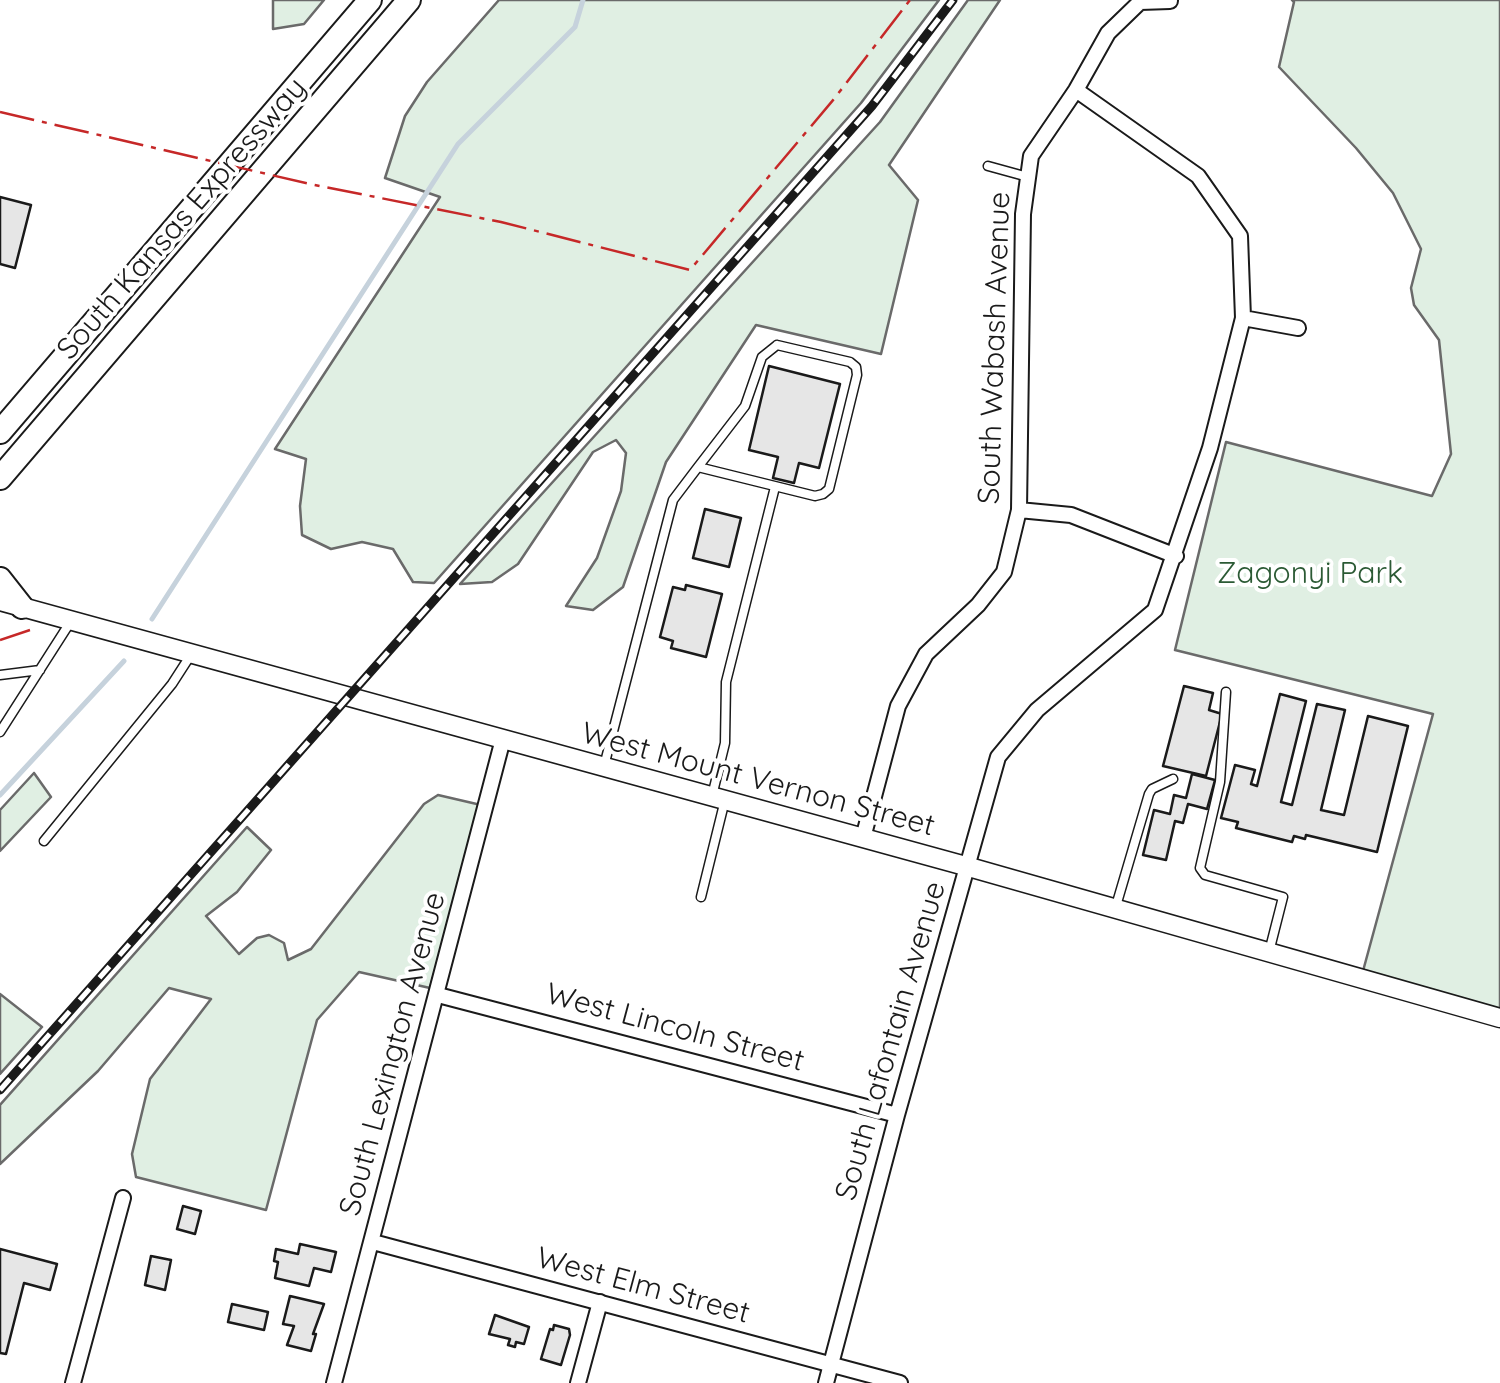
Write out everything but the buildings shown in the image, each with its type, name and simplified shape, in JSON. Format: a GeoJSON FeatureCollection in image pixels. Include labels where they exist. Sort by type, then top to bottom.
{"type":"FeatureCollection","features":[{"type":"Feature","properties":{"kind":"main road","name":"South Kansas Expressway"},"geometry":{"type":"LineString","coordinates":[[0,432],[370,0]]}},
{"type":"Feature","properties":{"kind":"main road","name":"South Kansas Expressway"},"geometry":{"type":"LineString","coordinates":[[0,478],[409,0]]}},
{"type":"Feature","properties":{"kind":"main road"},"geometry":{"type":"LineString","coordinates":[[0,579],[7,604]]}},
{"type":"Feature","properties":{"kind":"street","name":"South Wabash Avenue"},"geometry":{"type":"LineString","coordinates":[[863,838],[898,706],[926,654],[978,605],[1004,572],[1019,510],[1023,214],[1032,156],[1108,33],[1140,2],[1170,1]]}},
{"type":"Feature","properties":{"kind":"street","name":"South Lafontain Avenue"},"geometry":{"type":"LineString","coordinates":[[826,1383],[896,1115],[998,757],[1037,710],[1156,610],[1210,448],[1243,318],[1240,236],[1198,176],[1076,90]]}},
{"type":"Feature","properties":{"kind":"street"},"geometry":{"type":"LineString","coordinates":[[1243,318],[1298,328]]}},
{"type":"Feature","properties":{"kind":"street"},"geometry":{"type":"LineString","coordinates":[[1019,510],[1071,515],[1176,556]]}},
{"type":"Feature","properties":{"kind":"street","name":"West Mount Vernon Street"},"geometry":{"type":"LineString","coordinates":[[7,604],[969,867],[1500,1018]]}},
{"type":"Feature","properties":{"kind":"street","name":"South Lexington Avenue"},"geometry":{"type":"LineString","coordinates":[[334,1383],[503,739]]}},
{"type":"Feature","properties":{"kind":"street","name":"West Lincoln Street"},"geometry":{"type":"LineString","coordinates":[[438,995],[896,1115]]}},
{"type":"Feature","properties":{"kind":"street"},"geometry":{"type":"LineString","coordinates":[[73,1383],[123,1198]]}},
{"type":"Feature","properties":{"kind":"street","name":"West Elm Street"},"geometry":{"type":"LineString","coordinates":[[372,1242],[900,1383]]}},
{"type":"Feature","properties":{"kind":"street"},"geometry":{"type":"LineString","coordinates":[[578,1383],[600,1302]]}},
{"type":"Feature","properties":{"kind":"lane"},"geometry":{"type":"LineString","coordinates":[[988,166],[1028,177]]}},
{"type":"Feature","properties":{"kind":"lane"},"geometry":{"type":"LineString","coordinates":[[604,766],[673,500],[744,406],[762,357],[777,345],[850,362],[856,368],[828,489],[814,496],[698,468]]}},
{"type":"Feature","properties":{"kind":"lane"},"geometry":{"type":"LineString","coordinates":[[701,897],[726,743],[726,682],[775,487]]}},
{"type":"Feature","properties":{"kind":"lane"},"geometry":{"type":"LineString","coordinates":[[0,732],[71,621]]}},
{"type":"Feature","properties":{"kind":"lane"},"geometry":{"type":"LineString","coordinates":[[44,841],[172,684],[192,653]]}},
{"type":"Feature","properties":{"kind":"lane"},"geometry":{"type":"LineString","coordinates":[[0,675],[40,670]]}},
{"type":"Feature","properties":{"kind":"lane"},"geometry":{"type":"LineString","coordinates":[[1226,692],[1220,782],[1200,868],[1205,875],[1283,898],[1269,952]]}},
{"type":"Feature","properties":{"kind":"lane"},"geometry":{"type":"LineString","coordinates":[[1116,908],[1149,794],[1173,780]]}},
{"type":"Feature","properties":{"kind":"green space"},"geometry":{"type":"Polygon","coordinates":[[[273,0],[324,0],[304,24],[273,29],[273,0]]]}},
{"type":"Feature","properties":{"kind":"green space"},"geometry":{"type":"Polygon","coordinates":[[[499,0],[939,0],[861,103],[434,583],[413,582],[393,549],[362,542],[331,549],[302,535],[300,506],[306,459],[275,449],[440,197],[385,178],[405,116],[427,82],[499,0]]]}},
{"type":"Feature","properties":{"kind":"green space"},"geometry":{"type":"Polygon","coordinates":[[[968,0],[1000,0],[889,165],[918,200],[881,354],[756,325],[666,462],[623,587],[593,610],[566,606],[597,558],[621,491],[626,453],[616,440],[593,452],[518,564],[492,582],[460,584],[880,122],[968,0]]]}},
{"type":"Feature","properties":{"kind":"green space","name":"Zagonyi Park"},"geometry":{"type":"Polygon","coordinates":[[[1292,0],[1500,0],[1500,1009],[1363,971],[1433,714],[1175,650],[1226,442],[1432,496],[1451,454],[1439,340],[1414,305],[1411,288],[1421,249],[1393,193],[1279,67],[1292,0]]]}},
{"type":"Feature","properties":{"kind":"green space"},"geometry":{"type":"Polygon","coordinates":[[[34,773],[51,797],[0,851],[0,810],[34,773]]]}},
{"type":"Feature","properties":{"kind":"green space"},"geometry":{"type":"Polygon","coordinates":[[[438,795],[481,805],[430,988],[359,972],[317,1020],[266,1210],[136,1177],[132,1154],[150,1079],[211,999],[169,988],[98,1071],[0,1164],[0,1105],[247,827],[271,850],[237,892],[206,916],[239,954],[257,938],[269,935],[284,943],[288,960],[311,949],[424,804],[438,795]]]}},
{"type":"Feature","properties":{"kind":"green space"},"geometry":{"type":"Polygon","coordinates":[[[0,994],[42,1027],[0,1074],[0,994]]]}},
{"type":"Feature","properties":{"kind":"waterway"},"geometry":{"type":"LineString","coordinates":[[152,619],[458,144],[575,27],[583,0]]}},
{"type":"Feature","properties":{"kind":"waterway"},"geometry":{"type":"LineString","coordinates":[[0,795],[124,661]]}},
{"type":"Feature","properties":{"kind":"railway"},"geometry":{"type":"LineString","coordinates":[[0,1090],[872,106],[953,0]]}},
{"type":"Feature","properties":{"kind":"power"},"geometry":{"type":"LineString","coordinates":[[0,112],[310,184],[501,222],[690,270],[834,99],[910,0]]}},
{"type":"Feature","properties":{"kind":"power"},"geometry":{"type":"LineString","coordinates":[[0,640],[30,630]]}}]}
